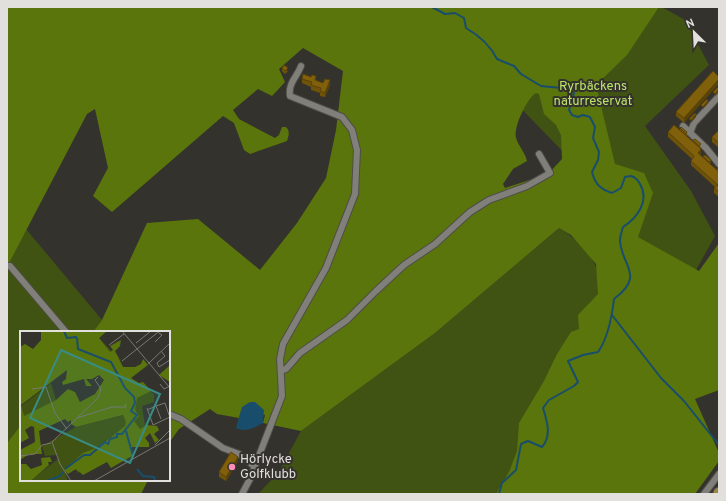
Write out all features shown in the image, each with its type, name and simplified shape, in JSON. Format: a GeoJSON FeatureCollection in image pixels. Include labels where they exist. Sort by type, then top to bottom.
{"type":"FeatureCollection","features":[{"type":"Feature","properties":{"kind":"street"},"geometry":{"type":"LineString","coordinates":[[242,494],[282,396],[282,370],[280,359],[283,344],[326,268],[352,200],[355,186],[357,150],[352,130],[342,117],[290,96],[291,83],[298,75],[301,66]]}},
{"type":"Feature","properties":{"kind":"street"},"geometry":{"type":"LineString","coordinates":[[690,133],[694,123],[719,96]]}},
{"type":"Feature","properties":{"kind":"street"},"geometry":{"type":"LineString","coordinates":[[683,126],[706,148],[719,164]]}},
{"type":"Feature","properties":{"kind":"street"},"geometry":{"type":"LineString","coordinates":[[282,370],[286,369],[300,353],[347,320],[404,265],[435,244],[470,212],[489,200],[527,186],[550,173],[539,154]]}},
{"type":"Feature","properties":{"kind":"street"},"geometry":{"type":"LineString","coordinates":[[7,266],[10,266],[65,331]]}},
{"type":"Feature","properties":{"kind":"street"},"geometry":{"type":"LineString","coordinates":[[170,414],[181,419],[223,448],[239,454],[254,467]]}},
{"type":"Feature","properties":{"kind":"street"},"geometry":{"type":"LineString","coordinates":[[704,494],[719,474]]}},
{"type":"Feature","properties":{"kind":"green space"},"geometry":{"type":"Polygon","coordinates":[[[7,7],[659,7],[627,55],[596,85],[615,164],[644,173],[653,193],[638,237],[699,271],[719,243],[719,390],[695,399],[719,453],[719,461],[695,494],[496,494],[509,472],[517,451],[519,423],[544,381],[557,354],[571,332],[579,329],[578,315],[598,294],[596,264],[571,235],[559,228],[435,333],[301,431],[263,423],[265,415],[241,411],[239,418],[217,414],[210,409],[179,429],[170,442],[170,331],[94,331],[102,320],[147,223],[198,219],[260,270],[297,223],[326,178],[336,130],[343,71],[303,48],[279,69],[285,82],[272,96],[258,89],[233,110],[239,119],[275,138],[279,135],[282,127],[286,127],[289,133],[287,141],[250,154],[244,150],[234,123],[223,116],[112,212],[93,196],[108,168],[95,109],[87,114],[7,267],[7,7]],[[536,93],[532,96],[525,107],[516,133],[516,138],[527,161],[513,169],[503,184],[505,188],[548,174],[562,159],[561,135],[556,125],[544,114],[539,94],[536,93]]]}},
{"type":"Feature","properties":{"kind":"green space","name":"Ryrbäckens naturreservat"},"geometry":{"type":"Polygon","coordinates":[[[648,7],[662,7],[685,20],[709,65],[645,126],[691,191],[715,236],[576,486],[570,494],[258,494],[278,473],[301,431],[435,333],[559,228],[570,235],[582,246],[592,259],[597,271],[598,259],[572,161],[509,96],[345,70],[303,46],[206,47],[583,35],[648,7]]]}},
{"type":"Feature","properties":{"kind":"green space"},"geometry":{"type":"Polygon","coordinates":[[[26,229],[102,320],[94,331],[20,331],[20,426],[7,443],[7,267],[26,229]]]}},
{"type":"Feature","properties":{"kind":"green space"},"geometry":{"type":"Polygon","coordinates":[[[20,426],[20,481],[148,481],[141,494],[7,494],[7,443],[20,426]]]}},
{"type":"Feature","properties":{"kind":"water"},"geometry":{"type":"Polygon","coordinates":[[[250,402],[255,402],[264,410],[263,423],[247,430],[236,428],[242,407],[250,402]]]}},
{"type":"Feature","properties":{"kind":"building"},"geometry":{"type":"Polygon","coordinates":[[[284,65],[288,68],[285,71],[282,68],[284,65]]]}},
{"type":"Feature","properties":{"kind":"building"},"geometry":{"type":"Polygon","coordinates":[[[713,71],[719,79],[684,118],[676,112],[713,71]]]}},
{"type":"Feature","properties":{"kind":"building"},"geometry":{"type":"Polygon","coordinates":[[[303,74],[311,77],[312,75],[316,76],[315,80],[323,83],[325,79],[330,80],[325,93],[320,91],[321,88],[311,85],[312,82],[302,79],[303,74]]]}},
{"type":"Feature","properties":{"kind":"building"},"geometry":{"type":"Polygon","coordinates":[[[719,86],[719,89],[715,94],[713,92],[719,86]]]}},
{"type":"Feature","properties":{"kind":"building"},"geometry":{"type":"Polygon","coordinates":[[[707,99],[708,101],[703,107],[701,105],[707,99]]]}},
{"type":"Feature","properties":{"kind":"building"},"geometry":{"type":"Polygon","coordinates":[[[695,113],[696,114],[691,120],[689,119],[695,113]]]}},
{"type":"Feature","properties":{"kind":"building"},"geometry":{"type":"Polygon","coordinates":[[[674,125],[701,149],[698,153],[719,172],[719,192],[714,188],[718,185],[691,161],[694,156],[668,132],[674,125]]]}},
{"type":"Feature","properties":{"kind":"building"},"geometry":{"type":"Polygon","coordinates":[[[681,127],[687,132],[686,134],[680,128],[681,127]]]}},
{"type":"Feature","properties":{"kind":"building"},"geometry":{"type":"Polygon","coordinates":[[[719,130],[719,143],[712,137],[719,130]]]}},
{"type":"Feature","properties":{"kind":"building"},"geometry":{"type":"Polygon","coordinates":[[[695,139],[701,144],[699,146],[693,140],[695,139]]]}},
{"type":"Feature","properties":{"kind":"building"},"geometry":{"type":"Polygon","coordinates":[[[705,155],[711,160],[709,162],[703,156],[705,155]]]}},
{"type":"Feature","properties":{"kind":"building"},"geometry":{"type":"Polygon","coordinates":[[[231,452],[238,457],[226,477],[219,472],[231,452]]]}},
{"type":"Feature","properties":{"kind":"waterway"},"geometry":{"type":"LineString","coordinates":[[432,7],[445,14],[455,13],[464,18],[466,28],[484,41],[497,59],[514,66],[521,74],[541,86],[571,89],[574,93],[569,110],[572,115],[578,117],[583,115],[590,117],[595,127],[593,138],[599,152],[598,160],[592,172],[596,183],[604,190],[612,193],[621,188],[625,177],[631,176],[634,177],[640,184],[644,197],[643,203],[637,214],[623,227],[620,240],[621,249],[630,277],[629,283],[614,299],[607,334],[598,352],[583,355],[568,361],[578,382],[574,386],[549,400],[543,408],[548,428],[545,443],[542,447],[528,441],[521,444],[516,470],[502,483],[499,494]]}},
{"type":"Feature","properties":{"kind":"waterway"},"geometry":{"type":"LineString","coordinates":[[612,315],[661,378],[684,401],[719,445]]}},
{"type":"Feature","properties":{"kind":"place","name":"Hörlycke Golfklubb"},"geometry":{"type":"Point","coordinates":[232,467]}}]}
